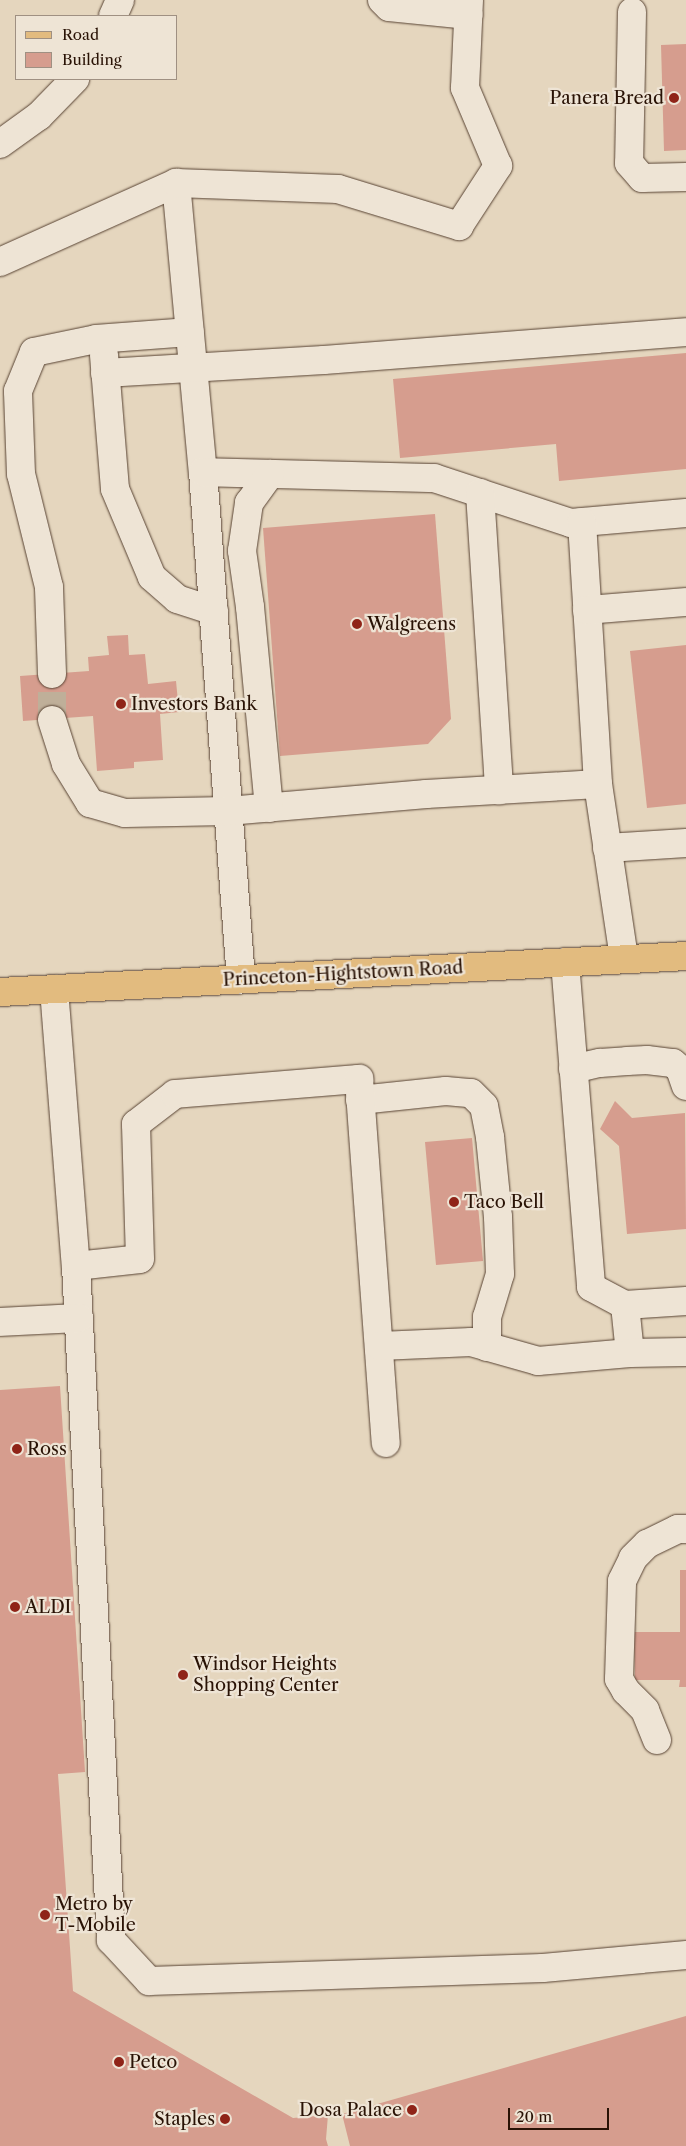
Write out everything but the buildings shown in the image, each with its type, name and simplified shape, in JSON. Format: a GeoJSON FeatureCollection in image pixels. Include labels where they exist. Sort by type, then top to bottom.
{"type":"FeatureCollection","features":[{"type":"Feature","properties":{"kind":"main road","name":"Princeton-Hightstown Road"},"geometry":{"type":"LineString","coordinates":[[0,992],[686,956]]}},
{"type":"Feature","properties":{"kind":"lane"},"geometry":{"type":"LineString","coordinates":[[113,15],[120,0]]}},
{"type":"Feature","properties":{"kind":"lane"},"geometry":{"type":"LineString","coordinates":[[0,262],[176,183],[338,189],[459,226],[498,166],[465,88],[469,7],[389,7],[382,0]]}},
{"type":"Feature","properties":{"kind":"lane"},"geometry":{"type":"LineString","coordinates":[[632,12],[629,163],[642,178],[686,177]]}},
{"type":"Feature","properties":{"kind":"lane"},"geometry":{"type":"LineString","coordinates":[[0,144],[39,116],[74,80]]}},
{"type":"Feature","properties":{"kind":"lane"},"geometry":{"type":"LineString","coordinates":[[176,183],[203,472],[241,980]]}},
{"type":"Feature","properties":{"kind":"lane"},"geometry":{"type":"LineString","coordinates":[[52,674],[48,587],[21,474],[18,391],[34,352],[103,338],[190,332]]}},
{"type":"Feature","properties":{"kind":"lane"},"geometry":{"type":"LineString","coordinates":[[105,373],[194,369],[686,332]]}},
{"type":"Feature","properties":{"kind":"lane"},"geometry":{"type":"LineString","coordinates":[[103,338],[115,489],[152,577],[177,599],[214,611]]}},
{"type":"Feature","properties":{"kind":"lane"},"geometry":{"type":"LineString","coordinates":[[203,472],[434,478],[571,523],[686,513]]}},
{"type":"Feature","properties":{"kind":"lane"},"geometry":{"type":"LineString","coordinates":[[269,808],[250,607],[242,551],[249,503],[270,474]]}},
{"type":"Feature","properties":{"kind":"lane"},"geometry":{"type":"LineString","coordinates":[[480,494],[500,790]]}},
{"type":"Feature","properties":{"kind":"lane"},"geometry":{"type":"LineString","coordinates":[[582,522],[598,784],[624,959]]}},
{"type":"Feature","properties":{"kind":"lane"},"geometry":{"type":"LineString","coordinates":[[588,610],[686,602]]}},
{"type":"Feature","properties":{"kind":"lane"},"geometry":{"type":"LineString","coordinates":[[52,720],[66,764],[90,803],[125,813],[228,811],[598,784]]}},
{"type":"Feature","properties":{"kind":"lane"},"geometry":{"type":"LineString","coordinates":[[607,848],[686,842]]}},
{"type":"Feature","properties":{"kind":"lane"},"geometry":{"type":"LineString","coordinates":[[564,962],[591,1287],[625,1304],[686,1300]]}},
{"type":"Feature","properties":{"kind":"lane"},"geometry":{"type":"LineString","coordinates":[[54,989],[76,1266],[111,1940],[149,1981],[543,1968],[686,1956]]}},
{"type":"Feature","properties":{"kind":"lane"},"geometry":{"type":"LineString","coordinates":[[574,1069],[618,1061],[647,1060],[673,1063],[680,1069],[686,1086]]}},
{"type":"Feature","properties":{"kind":"lane"},"geometry":{"type":"LineString","coordinates":[[76,1266],[140,1259],[136,1124],[175,1094],[359,1079],[386,1443]]}},
{"type":"Feature","properties":{"kind":"lane"},"geometry":{"type":"LineString","coordinates":[[360,1100],[446,1091],[471,1093],[484,1106],[490,1137],[498,1217],[500,1274],[487,1317],[487,1347]]}},
{"type":"Feature","properties":{"kind":"lane"},"geometry":{"type":"LineString","coordinates":[[625,1304],[630,1353]]}},
{"type":"Feature","properties":{"kind":"lane"},"geometry":{"type":"LineString","coordinates":[[0,1322],[79,1318]]}},
{"type":"Feature","properties":{"kind":"lane"},"geometry":{"type":"LineString","coordinates":[[380,1346],[472,1342],[538,1361],[630,1353],[686,1352]]}},
{"type":"Feature","properties":{"kind":"lane"},"geometry":{"type":"LineString","coordinates":[[657,1740],[645,1710],[626,1691],[619,1679],[622,1581],[633,1558],[647,1544],[678,1529],[686,1529]]}},
{"type":"Feature","properties":{"kind":"tunnel"},"geometry":{"type":"LineString","coordinates":[[52,674],[52,720]]}},
{"type":"Feature","properties":{"kind":"place","name":"Panera Bread"},"geometry":{"type":"Point","coordinates":[674,98]}},
{"type":"Feature","properties":{"kind":"place","name":"Walgreens"},"geometry":{"type":"Point","coordinates":[357,624]}},
{"type":"Feature","properties":{"kind":"place","name":"Investors Bank"},"geometry":{"type":"Point","coordinates":[121,704]}},
{"type":"Feature","properties":{"kind":"place","name":"Taco Bell"},"geometry":{"type":"Point","coordinates":[454,1202]}},
{"type":"Feature","properties":{"kind":"place","name":"Ross"},"geometry":{"type":"Point","coordinates":[17,1449]}},
{"type":"Feature","properties":{"kind":"place","name":"ALDI"},"geometry":{"type":"Point","coordinates":[15,1607]}},
{"type":"Feature","properties":{"kind":"place","name":"Windsor Heights Shopping Center"},"geometry":{"type":"Point","coordinates":[183,1675]}},
{"type":"Feature","properties":{"kind":"place","name":"Metro by T-Mobile"},"geometry":{"type":"Point","coordinates":[45,1915]}},
{"type":"Feature","properties":{"kind":"place","name":"Petco"},"geometry":{"type":"Point","coordinates":[119,2062]}},
{"type":"Feature","properties":{"kind":"place","name":"Dosa Palace"},"geometry":{"type":"Point","coordinates":[412,2110]}},
{"type":"Feature","properties":{"kind":"place","name":"Staples"},"geometry":{"type":"Point","coordinates":[225,2119]}}]}
